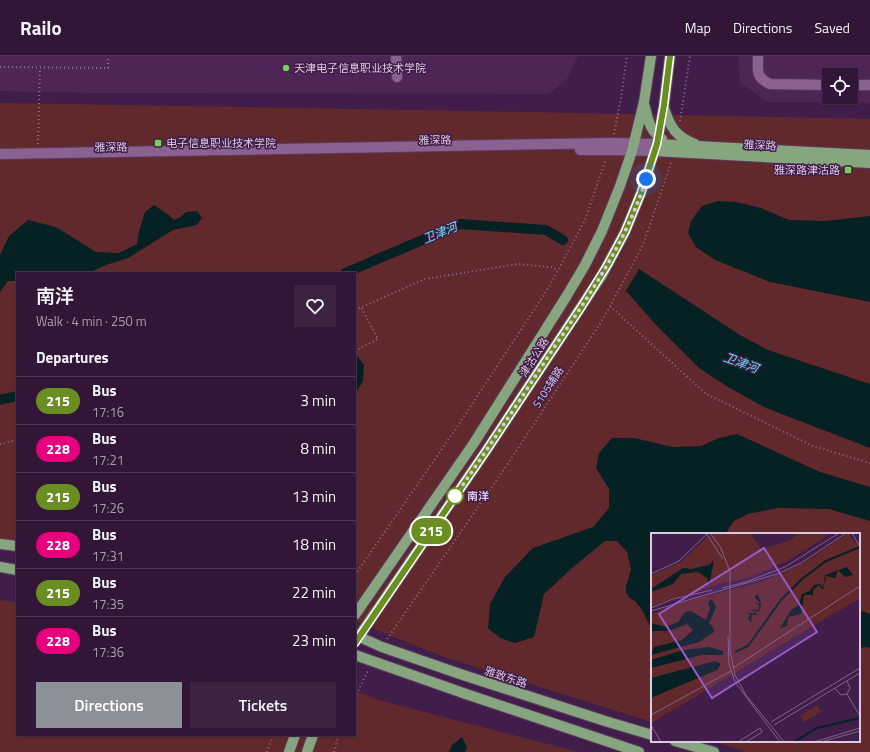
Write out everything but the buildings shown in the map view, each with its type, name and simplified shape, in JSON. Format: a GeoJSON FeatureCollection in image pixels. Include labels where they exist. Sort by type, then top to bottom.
{"type":"FeatureCollection","features":[{"type":"Feature","properties":{"kind":"main road","name":"津沽公路"},"geometry":{"type":"LineString","coordinates":[[356,614],[474,443],[585,266],[602,231],[620,186],[633,147],[644,102],[651,56]]}},
{"type":"Feature","properties":{"kind":"main road","name":"津沽公路"},"geometry":{"type":"LineString","coordinates":[[356,638],[486,451],[602,275],[625,232],[639,200],[656,144],[664,105],[670,56]]}},
{"type":"Feature","properties":{"kind":"main road"},"geometry":{"type":"LineString","coordinates":[[644,102],[647,118],[656,144],[672,148]]}},
{"type":"Feature","properties":{"kind":"main road"},"geometry":{"type":"LineString","coordinates":[[664,105],[671,127],[686,141],[700,146]]}},
{"type":"Feature","properties":{"kind":"main road","name":"雅深路"},"geometry":{"type":"LineString","coordinates":[[656,144],[690,153],[870,163]]}},
{"type":"Feature","properties":{"kind":"main road","name":"雅深路"},"geometry":{"type":"LineString","coordinates":[[672,148],[700,146],[870,155]]}},
{"type":"Feature","properties":{"kind":"main road"},"geometry":{"type":"LineString","coordinates":[[0,544],[16,546]]}},
{"type":"Feature","properties":{"kind":"main road"},"geometry":{"type":"LineString","coordinates":[[0,567],[16,570]]}},
{"type":"Feature","properties":{"kind":"main road","name":"雅致东路"},"geometry":{"type":"LineString","coordinates":[[356,638],[478,680],[651,735]]}},
{"type":"Feature","properties":{"kind":"main road"},"geometry":{"type":"LineString","coordinates":[[356,655],[639,752]]}},
{"type":"Feature","properties":{"kind":"main road"},"geometry":{"type":"LineString","coordinates":[[289,752],[295,736]]}},
{"type":"Feature","properties":{"kind":"main road"},"geometry":{"type":"LineString","coordinates":[[307,752],[313,736]]}},
{"type":"Feature","properties":{"kind":"main road"},"geometry":{"type":"LineString","coordinates":[[679,742],[714,752]]}},
{"type":"Feature","properties":{"kind":"street"},"geometry":{"type":"LineString","coordinates":[[396,56],[396,77]]}},
{"type":"Feature","properties":{"kind":"street"},"geometry":{"type":"LineString","coordinates":[[758,56],[758,72],[763,80],[770,84],[822,85]]}},
{"type":"Feature","properties":{"kind":"street"},"geometry":{"type":"LineString","coordinates":[[858,85],[870,85]]}},
{"type":"Feature","properties":{"kind":"street","name":"雅深路"},"geometry":{"type":"LineString","coordinates":[[0,154],[611,146],[633,147],[656,144]]}},
{"type":"Feature","properties":{"kind":"street","name":"雅深路"},"geometry":{"type":"LineString","coordinates":[[0,160],[462,151],[611,146]]}},
{"type":"Feature","properties":{"kind":"path"},"geometry":{"type":"LineString","coordinates":[[0,67],[108,68],[108,56]]}},
{"type":"Feature","properties":{"kind":"path"},"geometry":{"type":"LineString","coordinates":[[356,574],[455,430],[549,287],[585,220],[611,146],[621,98],[627,56]]}},
{"type":"Feature","properties":{"kind":"path"},"geometry":{"type":"LineString","coordinates":[[678,134],[690,56]]}},
{"type":"Feature","properties":{"kind":"path"},"geometry":{"type":"LineString","coordinates":[[38,153],[40,68]]}},
{"type":"Feature","properties":{"kind":"path","name":"S105辅路"},"geometry":{"type":"LineString","coordinates":[[382,647],[507,465],[603,319],[642,245],[672,148]]}},
{"type":"Feature","properties":{"kind":"path"},"geometry":{"type":"LineString","coordinates":[[356,310],[426,279],[518,264],[551,267],[558,270]]}},
{"type":"Feature","properties":{"kind":"path"},"geometry":{"type":"LineString","coordinates":[[610,305],[706,394],[813,446],[870,462]]}},
{"type":"Feature","properties":{"kind":"path"},"geometry":{"type":"LineString","coordinates":[[356,350],[378,339],[362,307]]}},
{"type":"Feature","properties":{"kind":"path"},"geometry":{"type":"LineString","coordinates":[[0,444],[16,440]]}},
{"type":"Feature","properties":{"kind":"path"},"geometry":{"type":"LineString","coordinates":[[356,696],[372,662]]}},
{"type":"Feature","properties":{"kind":"path"},"geometry":{"type":"LineString","coordinates":[[267,752],[273,736]]}},
{"type":"Feature","properties":{"kind":"path"},"geometry":{"type":"LineString","coordinates":[[334,752],[340,736]]}},
{"type":"Feature","properties":{"kind":"shaded area","name":"天津电子信息职业技术学院"},"geometry":{"type":"Polygon","coordinates":[[[0,56],[578,56],[567,79],[549,94],[85,93],[0,91],[0,56]]]}},
{"type":"Feature","properties":{"kind":"shaded area"},"geometry":{"type":"Polygon","coordinates":[[[738,56],[870,56],[870,103],[858,103],[858,68],[822,68],[822,103],[768,102],[740,83],[738,56]]]}},
{"type":"Feature","properties":{"kind":"shaded area"},"geometry":{"type":"Polygon","coordinates":[[[0,103],[870,119],[870,752],[747,752],[715,742],[860,742],[860,533],[651,533],[651,722],[444,657],[356,621],[356,272],[16,272],[16,543],[0,540],[0,103]]]}},
{"type":"Feature","properties":{"kind":"shaded area"},"geometry":{"type":"Polygon","coordinates":[[[0,600],[16,602],[16,736],[356,736],[356,691],[378,700],[579,752],[0,752],[0,600]]]}},
{"type":"Feature","properties":{"kind":"water"},"geometry":{"type":"Polygon","coordinates":[[[718,201],[736,202],[761,208],[789,220],[825,221],[870,216],[870,302],[770,282],[715,260],[696,247],[688,233],[691,221],[702,206],[718,201]]]}},
{"type":"Feature","properties":{"kind":"water"},"geometry":{"type":"Polygon","coordinates":[[[154,205],[174,220],[186,212],[197,211],[202,218],[197,225],[173,230],[128,258],[90,272],[16,272],[16,281],[8,281],[0,292],[0,255],[9,236],[28,220],[56,227],[96,252],[119,253],[137,244],[139,231],[145,212],[154,205]]]}},
{"type":"Feature","properties":{"kind":"water"},"geometry":{"type":"Polygon","coordinates":[[[639,269],[740,335],[768,350],[870,384],[870,448],[766,408],[728,387],[699,368],[658,327],[626,291],[639,269]]]}},
{"type":"Feature","properties":{"kind":"water"},"geometry":{"type":"Polygon","coordinates":[[[356,354],[364,365],[363,381],[357,391],[356,354]]]}},
{"type":"Feature","properties":{"kind":"water"},"geometry":{"type":"Polygon","coordinates":[[[737,434],[820,472],[870,487],[870,521],[829,509],[778,508],[748,514],[734,521],[726,533],[651,533],[651,628],[642,610],[626,592],[626,586],[631,570],[627,552],[617,541],[605,541],[572,568],[544,594],[534,637],[515,643],[500,638],[488,628],[490,604],[505,577],[533,548],[593,527],[609,508],[609,489],[596,468],[599,453],[612,438],[634,438],[673,447],[701,446],[719,438],[737,434]]]}},
{"type":"Feature","properties":{"kind":"water"},"geometry":{"type":"Polygon","coordinates":[[[860,610],[870,614],[870,648],[860,648],[860,610]]]}},
{"type":"Feature","properties":{"kind":"water"},"geometry":{"type":"Polygon","coordinates":[[[462,737],[467,747],[465,752],[449,752],[452,745],[462,737]]]}},
{"type":"Feature","properties":{"kind":"waterway","name":"卫津河"},"geometry":{"type":"LineString","coordinates":[[347,272],[460,224],[546,230],[563,240]]}},
{"type":"Feature","properties":{"kind":"waterway","name":"卫津河"},"geometry":{"type":"LineString","coordinates":[[0,400],[16,396]]}},
{"type":"Feature","properties":{"kind":"bus line","name":"215"},"geometry":{"type":"LineString","coordinates":[[356,641],[486,451],[608,264],[625,232],[641,193],[657,144],[664,105],[670,56]]}},
{"type":"Feature","properties":{"kind":"place","name":"天津电子信息职业技术学院"},"geometry":{"type":"Point","coordinates":[286,68]}},
{"type":"Feature","properties":{"kind":"place","name":"电子信息职业技术学院"},"geometry":{"type":"Point","coordinates":[158,143]}},
{"type":"Feature","properties":{"kind":"place","name":"雅深路津沽路"},"geometry":{"type":"Point","coordinates":[848,170]}},
{"type":"Feature","properties":{"kind":"place","name":"南洋"},"geometry":{"type":"Point","coordinates":[455,496]}},
{"type":"Feature","properties":{"kind":"route"},"geometry":{"type":"LineString","coordinates":[[455,496],[602,275],[625,232],[646,179]]}}]}
